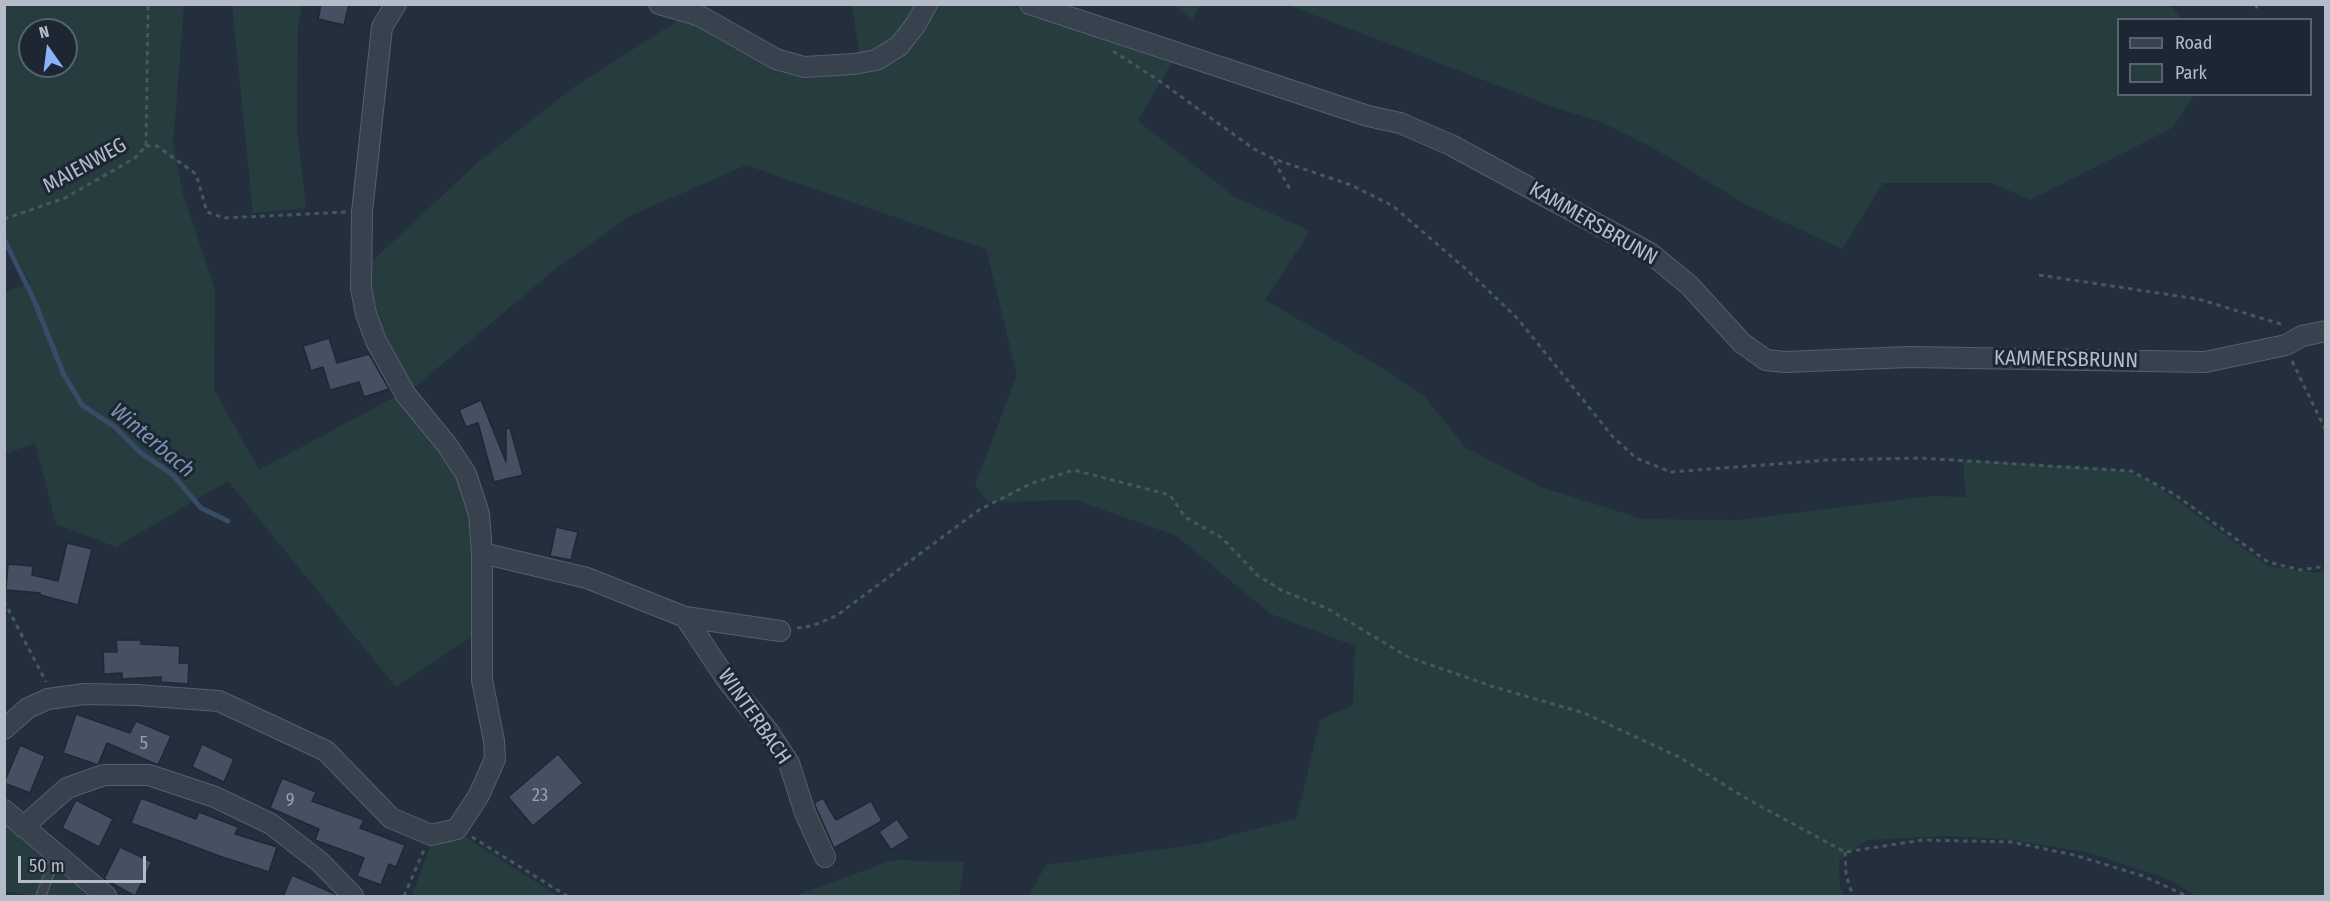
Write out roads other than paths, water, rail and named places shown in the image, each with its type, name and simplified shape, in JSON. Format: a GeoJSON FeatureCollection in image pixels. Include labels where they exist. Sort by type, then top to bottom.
{"type":"FeatureCollection","features":[{"type":"Feature","properties":{"kind":"street"},"geometry":{"type":"LineString","coordinates":[[4,729],[28,708],[48,699],[84,694],[219,701],[327,751],[391,818],[431,835],[457,829],[479,795],[495,759],[494,741],[482,680],[482,553],[479,514],[466,474],[447,445],[406,395],[376,341],[366,314],[361,288],[362,212],[382,27],[396,4]]}},
{"type":"Feature","properties":{"kind":"street"},"geometry":{"type":"LineString","coordinates":[[659,4],[700,16],[776,59],[804,67],[854,64],[876,60],[899,46],[916,24],[927,4]]}},
{"type":"Feature","properties":{"kind":"street","name":"KAMMERSBRUNN"},"geometry":{"type":"LineString","coordinates":[[1030,4],[1368,116],[1400,123],[1451,145],[1650,254],[1689,285],[1742,343],[1766,360],[1785,362],[1910,357],[2205,362],[2325,331]]}},
{"type":"Feature","properties":{"kind":"street"},"geometry":{"type":"LineString","coordinates":[[482,553],[587,578],[685,617],[780,631]]}},
{"type":"Feature","properties":{"kind":"street","name":"WINTERBACH"},"geometry":{"type":"LineString","coordinates":[[685,617],[727,680],[768,731],[789,763],[806,813],[825,857]]}},
{"type":"Feature","properties":{"kind":"street"},"geometry":{"type":"LineString","coordinates":[[106,897],[13,820],[67,788],[104,775],[149,775],[215,797],[270,824],[320,862],[353,897]]}},
{"type":"Feature","properties":{"kind":"lane"},"geometry":{"type":"LineString","coordinates":[[41,897],[56,855]]}},
{"type":"Feature","properties":{"kind":"waterway","name":"Winterbach"},"geometry":{"type":"LineString","coordinates":[[4,239],[34,300],[64,375],[82,405],[115,427],[141,453],[173,475],[201,508],[228,521]]}}]}
